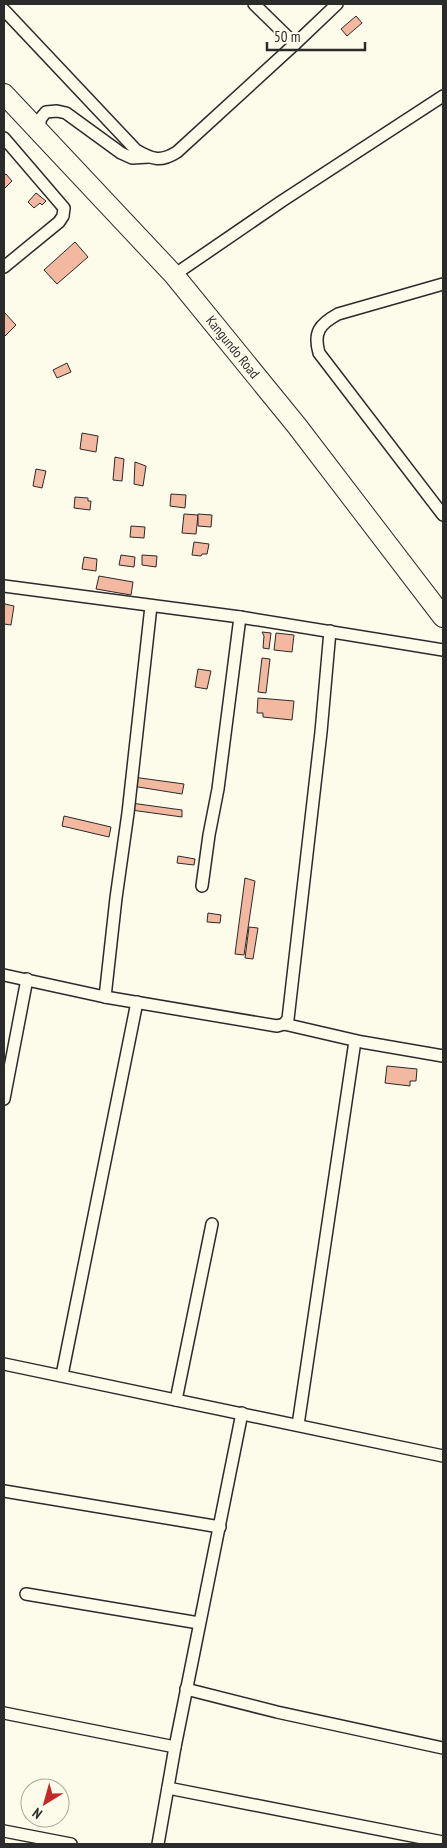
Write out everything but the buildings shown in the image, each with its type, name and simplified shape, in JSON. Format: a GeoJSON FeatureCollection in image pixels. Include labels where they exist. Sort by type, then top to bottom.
{"type":"FeatureCollection","features":[{"type":"Feature","properties":{"kind":"highway","name":"Kangundo Road"},"geometry":{"type":"LineString","coordinates":[[6,99],[38,130],[174,275],[297,426],[443,617]]}},
{"type":"Feature","properties":{"kind":"street"},"geometry":{"type":"LineString","coordinates":[[254,4],[295,44]]}},
{"type":"Feature","properties":{"kind":"street"},"geometry":{"type":"LineString","coordinates":[[38,130],[41,118],[46,112],[57,111],[66,113],[121,153],[132,158],[159,159],[168,157],[178,152],[337,4]]}},
{"type":"Feature","properties":{"kind":"street"},"geometry":{"type":"LineString","coordinates":[[4,10],[136,150],[149,158]]}},
{"type":"Feature","properties":{"kind":"street"},"geometry":{"type":"LineString","coordinates":[[174,275],[282,201],[443,96]]}},
{"type":"Feature","properties":{"kind":"street"},"geometry":{"type":"LineString","coordinates":[[4,138],[64,208],[63,216],[59,222],[4,267]]}},
{"type":"Feature","properties":{"kind":"street"},"geometry":{"type":"LineString","coordinates":[[443,284],[338,314],[324,322],[318,330],[316,342],[319,353],[443,515]]}},
{"type":"Feature","properties":{"kind":"street"},"geometry":{"type":"LineString","coordinates":[[4,586],[240,617],[443,650]]}},
{"type":"Feature","properties":{"kind":"street"},"geometry":{"type":"LineString","coordinates":[[106,997],[150,606]]}},
{"type":"Feature","properties":{"kind":"street"},"geometry":{"type":"LineString","coordinates":[[202,886],[218,789],[240,617]]}},
{"type":"Feature","properties":{"kind":"street"},"geometry":{"type":"LineString","coordinates":[[284,1024],[288,1019],[321,732],[330,631]]}},
{"type":"Feature","properties":{"kind":"street"},"geometry":{"type":"LineString","coordinates":[[4,975],[106,997],[277,1026],[284,1024],[356,1041],[443,1056]]}},
{"type":"Feature","properties":{"kind":"street"},"geometry":{"type":"LineString","coordinates":[[4,1099],[27,979]]}},
{"type":"Feature","properties":{"kind":"street"},"geometry":{"type":"LineString","coordinates":[[62,1375],[137,1002]]}},
{"type":"Feature","properties":{"kind":"street"},"geometry":{"type":"LineString","coordinates":[[298,1426],[356,1041]]}},
{"type":"Feature","properties":{"kind":"street"},"geometry":{"type":"LineString","coordinates":[[176,1400],[212,1224]]}},
{"type":"Feature","properties":{"kind":"street"},"geometry":{"type":"LineString","coordinates":[[4,1364],[443,1456]]}},
{"type":"Feature","properties":{"kind":"street"},"geometry":{"type":"LineString","coordinates":[[158,1844],[186,1689],[242,1413]]}},
{"type":"Feature","properties":{"kind":"street"},"geometry":{"type":"LineString","coordinates":[[4,1491],[220,1528]]}},
{"type":"Feature","properties":{"kind":"street"},"geometry":{"type":"LineString","coordinates":[[26,1594],[199,1623]]}},
{"type":"Feature","properties":{"kind":"street"},"geometry":{"type":"LineString","coordinates":[[186,1689],[277,1712],[443,1748]]}},
{"type":"Feature","properties":{"kind":"street"},"geometry":{"type":"LineString","coordinates":[[4,1713],[175,1746]]}},
{"type":"Feature","properties":{"kind":"street"},"geometry":{"type":"LineString","coordinates":[[168,1788],[443,1842]]}},
{"type":"Feature","properties":{"kind":"street"},"geometry":{"type":"LineString","coordinates":[[4,1831],[72,1844]]}}]}
